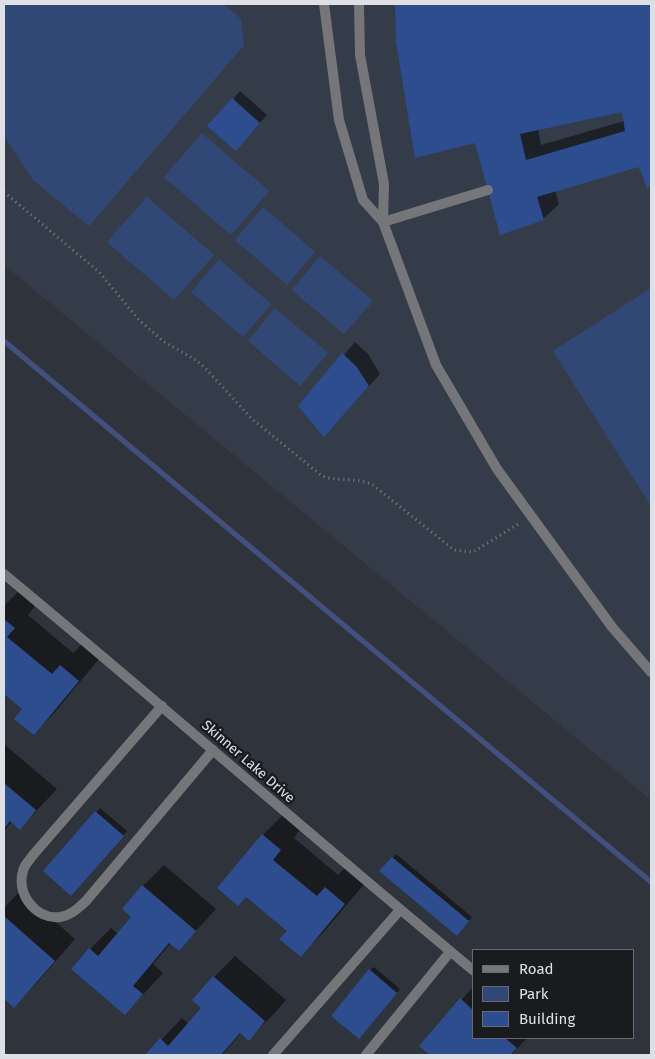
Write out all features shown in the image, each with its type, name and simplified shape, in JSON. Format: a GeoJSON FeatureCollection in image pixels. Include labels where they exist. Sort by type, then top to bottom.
{"type":"FeatureCollection","features":[{"type":"Feature","properties":{"kind":"street"},"geometry":{"type":"LineString","coordinates":[[324,4],[339,120],[363,200],[383,222]]}},
{"type":"Feature","properties":{"kind":"street"},"geometry":{"type":"LineString","coordinates":[[359,4],[360,55],[384,184],[383,222],[436,365],[497,469],[530,517],[612,627],[651,672]]}},
{"type":"Feature","properties":{"kind":"street"},"geometry":{"type":"LineString","coordinates":[[383,222],[488,190]]}},
{"type":"Feature","properties":{"kind":"street","name":"Skinner Lake Drive"},"geometry":{"type":"LineString","coordinates":[[4,574],[472,969]]}},
{"type":"Feature","properties":{"kind":"street"},"geometry":{"type":"LineString","coordinates":[[162,706],[23,869],[21,881],[23,892],[27,902],[36,910],[50,916],[60,917],[74,913],[214,750]]}},
{"type":"Feature","properties":{"kind":"street"},"geometry":{"type":"LineString","coordinates":[[273,1055],[400,910]]}},
{"type":"Feature","properties":{"kind":"street"},"geometry":{"type":"LineString","coordinates":[[368,1054],[450,952]]}},
{"type":"Feature","properties":{"kind":"path"},"geometry":{"type":"LineString","coordinates":[[4,192],[98,272],[139,320],[163,340],[206,369],[252,419],[322,476],[331,479],[364,481],[373,485],[454,550],[473,552],[530,517]]}},
{"type":"Feature","properties":{"kind":"shaded area"},"geometry":{"type":"Polygon","coordinates":[[[4,4],[651,4],[651,800],[4,265],[4,4]]]}},
{"type":"Feature","properties":{"kind":"green space"},"geometry":{"type":"Polygon","coordinates":[[[4,4],[223,4],[241,19],[244,45],[89,226],[33,180],[4,136],[4,4]]]}},
{"type":"Feature","properties":{"kind":"green space"},"geometry":{"type":"Polygon","coordinates":[[[202,133],[269,191],[231,235],[164,177],[202,133]]]}},
{"type":"Feature","properties":{"kind":"green space"},"geometry":{"type":"Polygon","coordinates":[[[147,197],[214,255],[174,300],[107,242],[147,197]]]}},
{"type":"Feature","properties":{"kind":"green space"},"geometry":{"type":"Polygon","coordinates":[[[263,207],[315,252],[287,285],[235,240],[263,207]]]}},
{"type":"Feature","properties":{"kind":"green space"},"geometry":{"type":"Polygon","coordinates":[[[320,256],[373,301],[344,334],[292,290],[320,256]]]}},
{"type":"Feature","properties":{"kind":"green space"},"geometry":{"type":"Polygon","coordinates":[[[219,259],[271,304],[243,337],[191,292],[219,259]]]}},
{"type":"Feature","properties":{"kind":"green space"},"geometry":{"type":"Polygon","coordinates":[[[651,288],[651,506],[553,351],[651,288]]]}},
{"type":"Feature","properties":{"kind":"green space"},"geometry":{"type":"Polygon","coordinates":[[[275,308],[328,353],[300,386],[248,341],[275,308]]]}},
{"type":"Feature","properties":{"kind":"building"},"geometry":{"type":"Polygon","coordinates":[[[395,4],[651,4],[651,186],[647,188],[639,167],[537,197],[544,220],[500,235],[475,143],[415,158],[396,42],[395,4]],[[622,112],[520,134],[526,160],[625,131],[622,112]]]}},
{"type":"Feature","properties":{"kind":"building"},"geometry":{"type":"Polygon","coordinates":[[[232,98],[260,123],[236,151],[207,126],[232,98]]]}},
{"type":"Feature","properties":{"kind":"building"},"geometry":{"type":"Polygon","coordinates":[[[342,353],[356,366],[369,386],[324,437],[298,406],[342,353]]]}},
{"type":"Feature","properties":{"kind":"building"},"geometry":{"type":"Polygon","coordinates":[[[4,619],[15,628],[7,637],[52,674],[60,665],[79,681],[34,735],[14,719],[22,709],[4,694],[4,619]]]}},
{"type":"Feature","properties":{"kind":"building"},"geometry":{"type":"Polygon","coordinates":[[[4,783],[36,810],[20,830],[10,821],[4,829],[4,783]]]}},
{"type":"Feature","properties":{"kind":"building"},"geometry":{"type":"Polygon","coordinates":[[[95,811],[124,836],[71,896],[43,871],[95,811]]]}},
{"type":"Feature","properties":{"kind":"building"},"geometry":{"type":"Polygon","coordinates":[[[262,834],[281,850],[273,860],[317,896],[325,887],[345,904],[301,957],[279,939],[287,931],[246,897],[238,906],[217,888],[262,834]]]}},
{"type":"Feature","properties":{"kind":"building"},"geometry":{"type":"Polygon","coordinates":[[[392,857],[469,921],[457,936],[379,871],[392,857]]]}},
{"type":"Feature","properties":{"kind":"building"},"geometry":{"type":"Polygon","coordinates":[[[142,885],[196,931],[179,951],[169,943],[133,986],[143,994],[125,1015],[71,969],[89,948],[98,956],[131,917],[122,909],[142,885]]]}},
{"type":"Feature","properties":{"kind":"building"},"geometry":{"type":"Polygon","coordinates":[[[4,916],[55,961],[14,1008],[4,999],[4,916]]]}},
{"type":"Feature","properties":{"kind":"building"},"geometry":{"type":"Polygon","coordinates":[[[369,969],[397,993],[359,1039],[331,1016],[369,969]]]}},
{"type":"Feature","properties":{"kind":"building"},"geometry":{"type":"Polygon","coordinates":[[[213,976],[265,1021],[249,1041],[240,1033],[221,1055],[145,1055],[160,1038],[168,1046],[201,1008],[192,1000],[213,976]]]}},
{"type":"Feature","properties":{"kind":"building"},"geometry":{"type":"Polygon","coordinates":[[[460,998],[472,1009],[472,1039],[506,1039],[517,1048],[510,1055],[430,1055],[419,1046],[460,998]]]}},
{"type":"Feature","properties":{"kind":"waterway"},"geometry":{"type":"LineString","coordinates":[[4,341],[651,882]]}}]}
